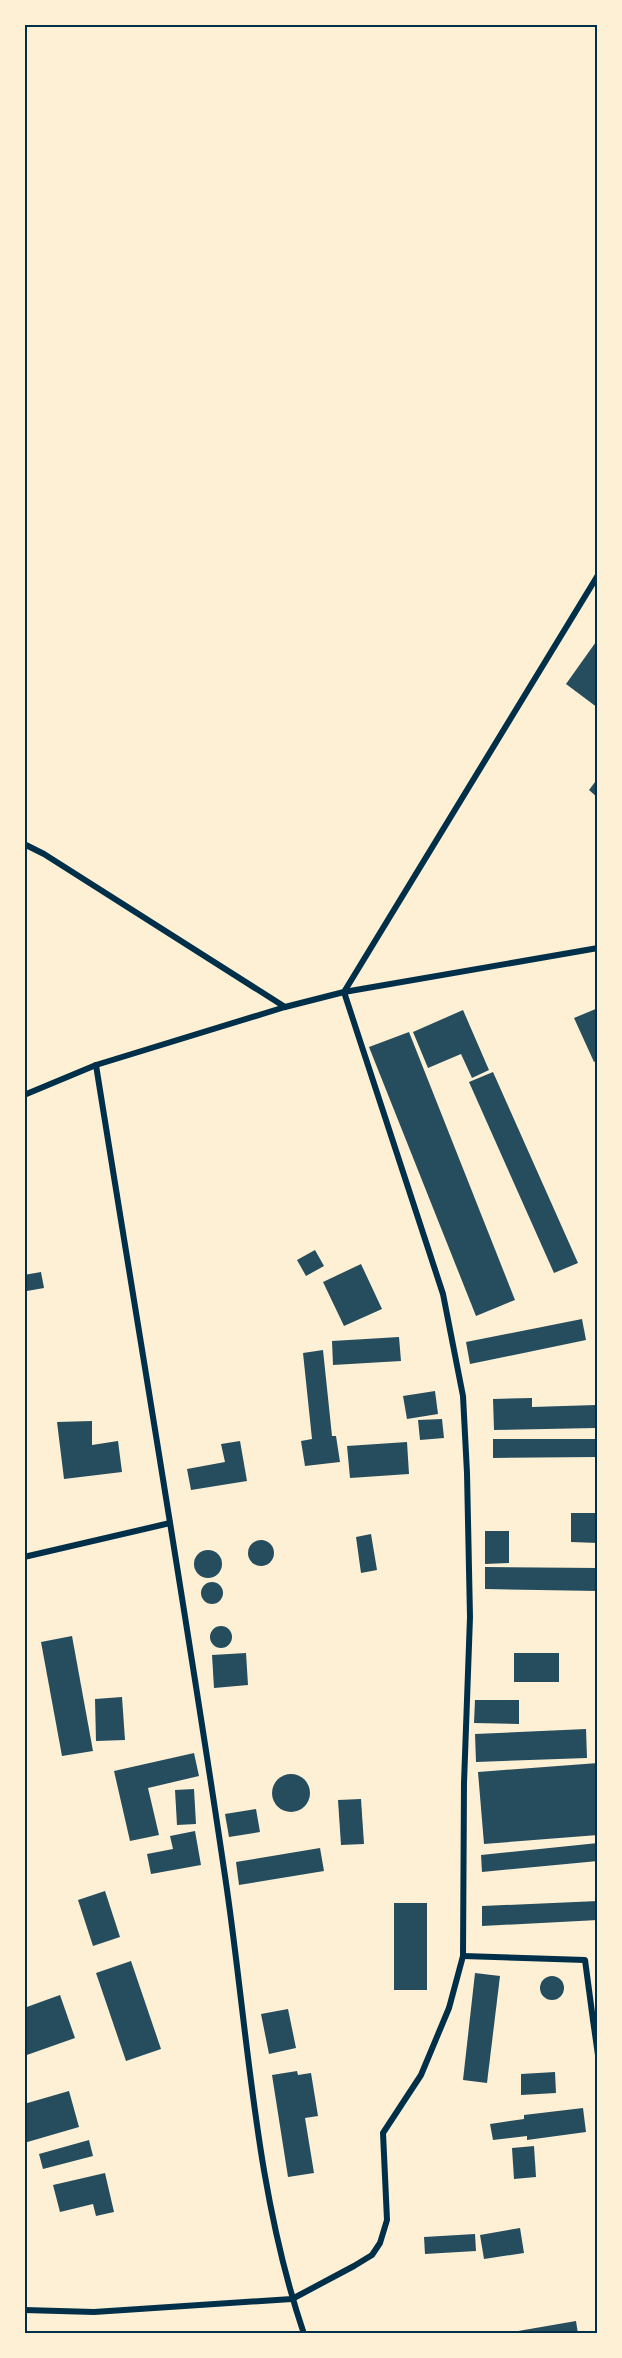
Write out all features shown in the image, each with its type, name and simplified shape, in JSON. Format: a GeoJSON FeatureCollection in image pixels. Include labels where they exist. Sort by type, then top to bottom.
{"type":"FeatureCollection","features":[{"type":"Feature","properties":{"kind":"street"},"geometry":{"type":"LineString","coordinates":[[24,2310],[94,2312],[292,2299],[354,2266],[372,2254],[380,2242],[387,2220],[383,2133],[421,2075],[449,2008],[462,1956],[464,1783],[470,1617],[467,1473],[462,1396],[443,1294],[344,992],[598,575]]}},
{"type":"Feature","properties":{"kind":"street"},"geometry":{"type":"LineString","coordinates":[[24,844],[44,854],[285,1007]]}},
{"type":"Feature","properties":{"kind":"street"},"geometry":{"type":"LineString","coordinates":[[24,1095],[96,1065],[285,1007],[344,992],[598,948]]}},
{"type":"Feature","properties":{"kind":"street"},"geometry":{"type":"LineString","coordinates":[[96,1065],[225,1878],[263,2161],[278,2243],[292,2299],[304,2334]]}},
{"type":"Feature","properties":{"kind":"street"},"geometry":{"type":"LineString","coordinates":[[24,1557],[170,1523]]}},
{"type":"Feature","properties":{"kind":"street"},"geometry":{"type":"LineString","coordinates":[[462,1956],[585,1960],[596,2020],[598,2055]]}},
{"type":"Feature","properties":{"kind":"building"},"geometry":{"type":"Polygon","coordinates":[[[598,639],[598,708],[566,684],[598,639]]]}},
{"type":"Feature","properties":{"kind":"building"},"geometry":{"type":"Polygon","coordinates":[[[598,778],[598,798],[589,790],[598,778]]]}},
{"type":"Feature","properties":{"kind":"building"},"geometry":{"type":"Polygon","coordinates":[[[598,1008],[598,1060],[594,1062],[574,1018],[598,1008]]]}},
{"type":"Feature","properties":{"kind":"building"},"geometry":{"type":"Polygon","coordinates":[[[463,1010],[489,1070],[472,1078],[461,1054],[428,1068],[413,1032],[463,1010]]]}},
{"type":"Feature","properties":{"kind":"building"},"geometry":{"type":"Polygon","coordinates":[[[409,1032],[515,1300],[476,1316],[369,1047],[409,1032]]]}},
{"type":"Feature","properties":{"kind":"building"},"geometry":{"type":"Polygon","coordinates":[[[493,1072],[578,1263],[554,1273],[469,1082],[493,1072]]]}},
{"type":"Feature","properties":{"kind":"building"},"geometry":{"type":"Polygon","coordinates":[[[315,1250],[324,1266],[306,1276],[297,1260],[315,1250]]]}},
{"type":"Feature","properties":{"kind":"building"},"geometry":{"type":"Polygon","coordinates":[[[361,1264],[382,1309],[344,1326],[323,1282],[361,1264]]]}},
{"type":"Feature","properties":{"kind":"building"},"geometry":{"type":"Polygon","coordinates":[[[41,1272],[44,1288],[27,1291],[24,1275],[41,1272]]]}},
{"type":"Feature","properties":{"kind":"building"},"geometry":{"type":"Polygon","coordinates":[[[582,1319],[586,1340],[470,1364],[466,1342],[582,1319]]]}},
{"type":"Feature","properties":{"kind":"building"},"geometry":{"type":"Polygon","coordinates":[[[399,1337],[401,1361],[333,1365],[332,1341],[399,1337]]]}},
{"type":"Feature","properties":{"kind":"building"},"geometry":{"type":"Polygon","coordinates":[[[323,1350],[332,1436],[336,1436],[340,1462],[305,1466],[301,1441],[312,1439],[303,1353],[323,1350]]]}},
{"type":"Feature","properties":{"kind":"building"},"geometry":{"type":"Polygon","coordinates":[[[435,1391],[438,1414],[407,1419],[403,1396],[435,1391]]]}},
{"type":"Feature","properties":{"kind":"building"},"geometry":{"type":"Polygon","coordinates":[[[532,1398],[532,1407],[596,1405],[596,1428],[494,1430],[493,1399],[532,1398]]]}},
{"type":"Feature","properties":{"kind":"building"},"geometry":{"type":"Polygon","coordinates":[[[442,1419],[444,1438],[420,1440],[418,1420],[442,1419]]]}},
{"type":"Feature","properties":{"kind":"building"},"geometry":{"type":"Polygon","coordinates":[[[92,1421],[92,1445],[118,1441],[122,1472],[64,1479],[57,1422],[92,1421]]]}},
{"type":"Feature","properties":{"kind":"building"},"geometry":{"type":"Polygon","coordinates":[[[493,1439],[598,1439],[598,1457],[493,1458],[493,1439]]]}},
{"type":"Feature","properties":{"kind":"building"},"geometry":{"type":"Polygon","coordinates":[[[240,1441],[247,1481],[191,1490],[187,1469],[225,1462],[221,1444],[240,1441]]]}},
{"type":"Feature","properties":{"kind":"building"},"geometry":{"type":"Polygon","coordinates":[[[407,1442],[409,1474],[350,1478],[347,1446],[407,1442]]]}},
{"type":"Feature","properties":{"kind":"building"},"geometry":{"type":"Polygon","coordinates":[[[571,1513],[598,1513],[598,1543],[571,1542],[571,1513]]]}},
{"type":"Feature","properties":{"kind":"building"},"geometry":{"type":"Polygon","coordinates":[[[485,1531],[509,1531],[509,1563],[485,1564],[485,1531]]]}},
{"type":"Feature","properties":{"kind":"building"},"geometry":{"type":"Polygon","coordinates":[[[371,1534],[377,1570],[361,1573],[356,1537],[371,1534]]]}},
{"type":"Feature","properties":{"kind":"building"},"geometry":{"type":"Polygon","coordinates":[[[261,1540],[270,1544],[274,1553],[270,1562],[261,1566],[252,1562],[248,1553],[252,1544],[261,1540]]]}},
{"type":"Feature","properties":{"kind":"building"},"geometry":{"type":"Polygon","coordinates":[[[208,1550],[218,1554],[222,1564],[218,1574],[208,1578],[198,1574],[194,1564],[198,1554],[208,1550]]]}},
{"type":"Feature","properties":{"kind":"building"},"geometry":{"type":"Polygon","coordinates":[[[485,1567],[598,1568],[598,1591],[485,1589],[485,1567]]]}},
{"type":"Feature","properties":{"kind":"building"},"geometry":{"type":"Polygon","coordinates":[[[212,1582],[220,1585],[223,1593],[220,1601],[212,1604],[204,1601],[201,1593],[204,1585],[212,1582]]]}},
{"type":"Feature","properties":{"kind":"building"},"geometry":{"type":"Polygon","coordinates":[[[221,1626],[229,1629],[232,1637],[229,1645],[221,1648],[213,1645],[210,1637],[213,1629],[221,1626]]]}},
{"type":"Feature","properties":{"kind":"building"},"geometry":{"type":"Polygon","coordinates":[[[72,1636],[93,1751],[62,1756],[41,1642],[72,1636]]]}},
{"type":"Feature","properties":{"kind":"building"},"geometry":{"type":"Polygon","coordinates":[[[246,1653],[248,1685],[214,1688],[212,1655],[246,1653]]]}},
{"type":"Feature","properties":{"kind":"building"},"geometry":{"type":"Polygon","coordinates":[[[514,1653],[559,1653],[559,1682],[514,1682],[514,1653]]]}},
{"type":"Feature","properties":{"kind":"building"},"geometry":{"type":"Polygon","coordinates":[[[122,1697],[125,1740],[96,1741],[95,1699],[122,1697]]]}},
{"type":"Feature","properties":{"kind":"building"},"geometry":{"type":"Polygon","coordinates":[[[475,1700],[519,1700],[519,1724],[474,1723],[475,1700]]]}},
{"type":"Feature","properties":{"kind":"building"},"geometry":{"type":"Polygon","coordinates":[[[586,1729],[587,1758],[476,1762],[475,1734],[586,1729]]]}},
{"type":"Feature","properties":{"kind":"building"},"geometry":{"type":"Polygon","coordinates":[[[194,1753],[199,1776],[148,1788],[159,1835],[130,1841],[114,1771],[194,1753]]]}},
{"type":"Feature","properties":{"kind":"building"},"geometry":{"type":"Polygon","coordinates":[[[598,1763],[598,1835],[484,1844],[478,1772],[598,1763]]]}},
{"type":"Feature","properties":{"kind":"building"},"geometry":{"type":"Polygon","coordinates":[[[291,1774],[305,1779],[310,1793],[305,1807],[291,1812],[277,1807],[272,1793],[277,1779],[291,1774]]]}},
{"type":"Feature","properties":{"kind":"building"},"geometry":{"type":"Polygon","coordinates":[[[194,1789],[196,1824],[177,1825],[175,1790],[194,1789]]]}},
{"type":"Feature","properties":{"kind":"building"},"geometry":{"type":"Polygon","coordinates":[[[361,1799],[364,1844],[341,1845],[338,1800],[361,1799]]]}},
{"type":"Feature","properties":{"kind":"building"},"geometry":{"type":"Polygon","coordinates":[[[256,1809],[260,1832],[229,1837],[225,1814],[256,1809]]]}},
{"type":"Feature","properties":{"kind":"building"},"geometry":{"type":"Polygon","coordinates":[[[195,1831],[201,1865],[151,1874],[147,1854],[173,1849],[170,1836],[195,1831]]]}},
{"type":"Feature","properties":{"kind":"building"},"geometry":{"type":"Polygon","coordinates":[[[598,1843],[598,1861],[482,1872],[481,1855],[598,1843]]]}},
{"type":"Feature","properties":{"kind":"building"},"geometry":{"type":"Polygon","coordinates":[[[320,1848],[324,1871],[239,1885],[236,1862],[320,1848]]]}},
{"type":"Feature","properties":{"kind":"building"},"geometry":{"type":"Polygon","coordinates":[[[105,1891],[120,1937],[93,1946],[78,1900],[105,1891]]]}},
{"type":"Feature","properties":{"kind":"building"},"geometry":{"type":"Polygon","coordinates":[[[598,1901],[598,1920],[482,1926],[482,1906],[598,1901]]]}},
{"type":"Feature","properties":{"kind":"building"},"geometry":{"type":"Polygon","coordinates":[[[394,1903],[427,1903],[427,1990],[394,1990],[394,1903]]]}},
{"type":"Feature","properties":{"kind":"building"},"geometry":{"type":"Polygon","coordinates":[[[131,1961],[161,2049],[126,2061],[96,1973],[131,1961]]]}},
{"type":"Feature","properties":{"kind":"building"},"geometry":{"type":"Polygon","coordinates":[[[475,1973],[500,1976],[487,2083],[463,2080],[475,1973]]]}},
{"type":"Feature","properties":{"kind":"building"},"geometry":{"type":"Polygon","coordinates":[[[552,1976],[557,1977],[563,1983],[563,1993],[557,1999],[552,2000],[547,1999],[541,1993],[540,1988],[541,1983],[547,1977],[552,1976]]]}},
{"type":"Feature","properties":{"kind":"building"},"geometry":{"type":"Polygon","coordinates":[[[60,1995],[75,2038],[24,2056],[24,2008],[60,1995]]]}},
{"type":"Feature","properties":{"kind":"building"},"geometry":{"type":"Polygon","coordinates":[[[288,2009],[296,2048],[269,2054],[261,2014],[288,2009]]]}},
{"type":"Feature","properties":{"kind":"building"},"geometry":{"type":"Polygon","coordinates":[[[297,2071],[298,2075],[311,2073],[318,2116],[305,2118],[314,2173],[288,2177],[272,2075],[297,2071]]]}},
{"type":"Feature","properties":{"kind":"building"},"geometry":{"type":"Polygon","coordinates":[[[555,2072],[556,2093],[521,2095],[521,2074],[555,2072]]]}},
{"type":"Feature","properties":{"kind":"building"},"geometry":{"type":"Polygon","coordinates":[[[69,2091],[79,2127],[24,2143],[24,2104],[69,2091]]]}},
{"type":"Feature","properties":{"kind":"building"},"geometry":{"type":"Polygon","coordinates":[[[583,2108],[586,2132],[527,2140],[527,2136],[493,2140],[490,2124],[524,2119],[524,2115],[583,2108]]]}},
{"type":"Feature","properties":{"kind":"building"},"geometry":{"type":"Polygon","coordinates":[[[89,2140],[93,2156],[43,2169],[39,2154],[89,2140]]]}},
{"type":"Feature","properties":{"kind":"building"},"geometry":{"type":"Polygon","coordinates":[[[534,2146],[536,2177],[514,2179],[512,2148],[534,2146]]]}},
{"type":"Feature","properties":{"kind":"building"},"geometry":{"type":"Polygon","coordinates":[[[105,2173],[114,2212],[96,2216],[93,2204],[60,2212],[53,2185],[105,2173]]]}},
{"type":"Feature","properties":{"kind":"building"},"geometry":{"type":"Polygon","coordinates":[[[520,2228],[524,2253],[484,2259],[480,2235],[520,2228]]]}},
{"type":"Feature","properties":{"kind":"building"},"geometry":{"type":"Polygon","coordinates":[[[475,2234],[476,2251],[425,2254],[424,2237],[475,2234]]]}},
{"type":"Feature","properties":{"kind":"building"},"geometry":{"type":"Polygon","coordinates":[[[576,2321],[578,2334],[507,2334],[507,2333],[576,2321]]]}}]}
